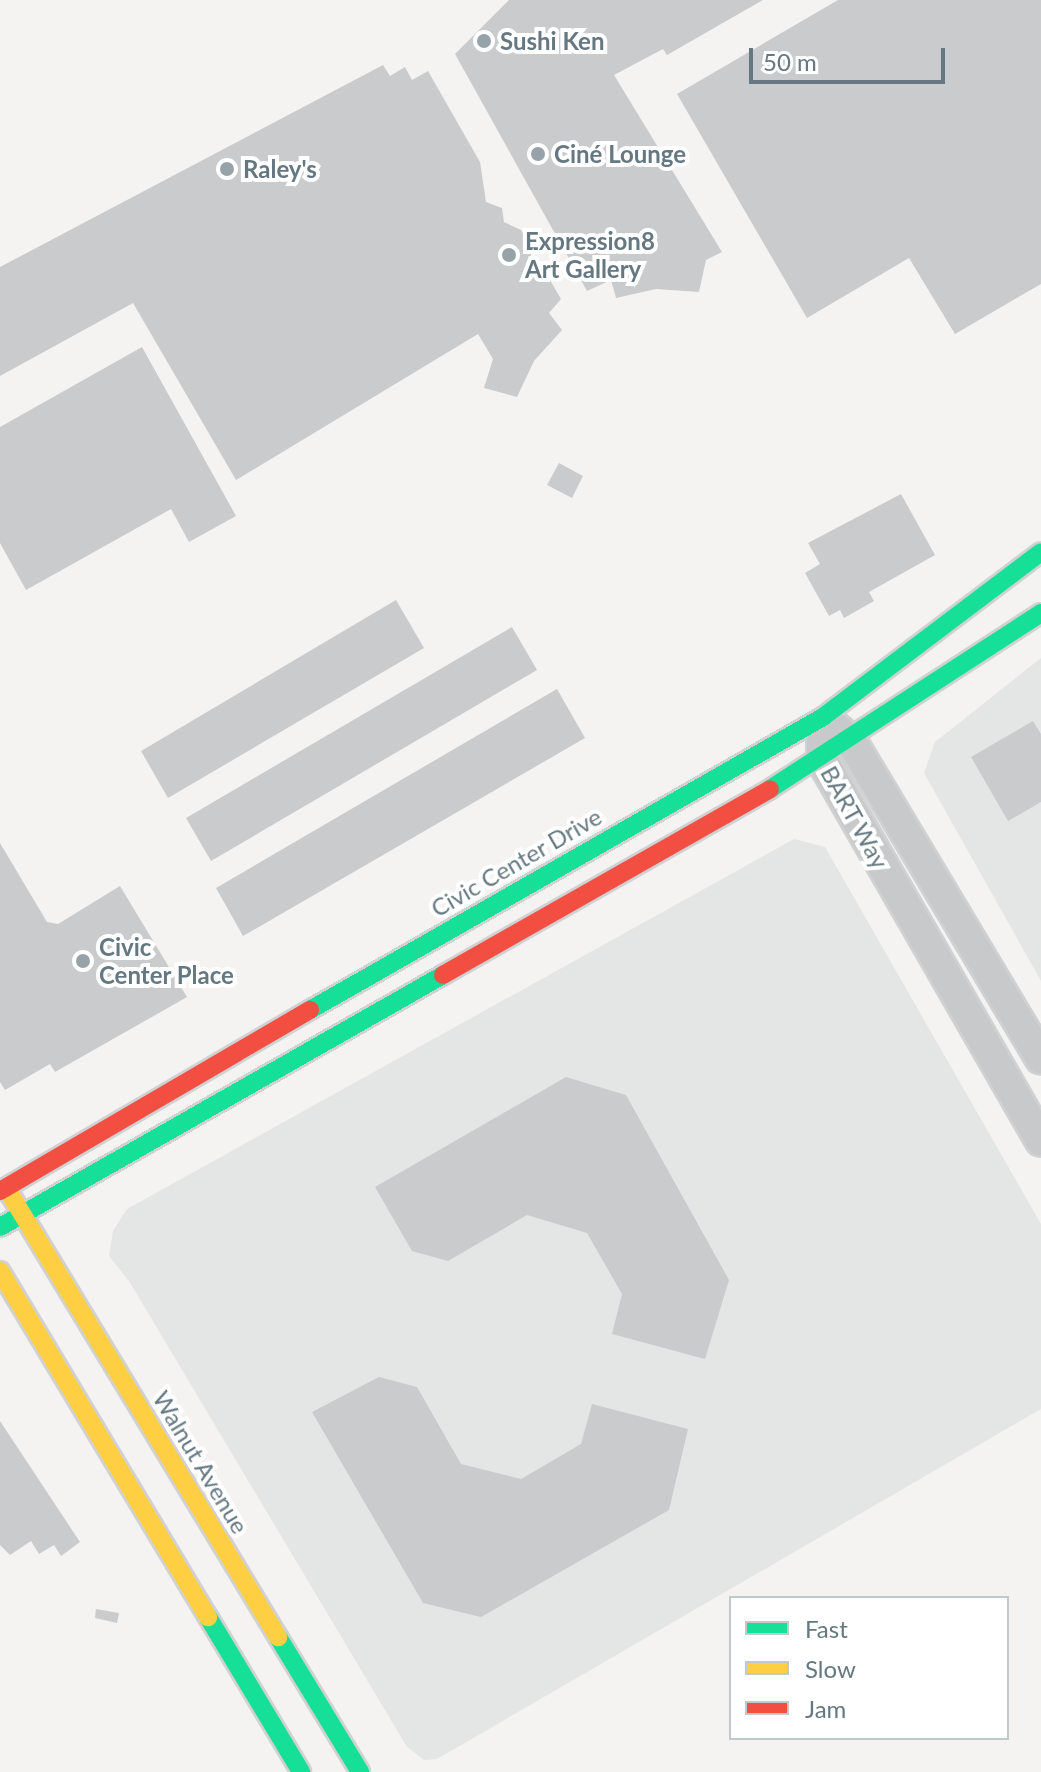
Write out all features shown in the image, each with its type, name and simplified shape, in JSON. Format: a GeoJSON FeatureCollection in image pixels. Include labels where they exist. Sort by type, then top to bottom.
{"type":"FeatureCollection","features":[{"type":"Feature","properties":{"kind":"main road","name":"Civic Center Drive"},"geometry":{"type":"LineString","coordinates":[[2,1185],[649,812],[823,717],[1041,552]]}},
{"type":"Feature","properties":{"kind":"main road"},"geometry":{"type":"LineString","coordinates":[[0,1227],[822,760],[1041,613]]}},
{"type":"Feature","properties":{"kind":"main road","name":"Walnut Avenue"},"geometry":{"type":"LineString","coordinates":[[2,1185],[360,1772]]}},
{"type":"Feature","properties":{"kind":"main road"},"geometry":{"type":"LineString","coordinates":[[0,1271],[301,1772]]}},
{"type":"Feature","properties":{"kind":"street","name":"BART Way"},"geometry":{"type":"LineString","coordinates":[[823,717],[851,741],[1041,1059]]}},
{"type":"Feature","properties":{"kind":"street","name":"BART Way"},"geometry":{"type":"LineString","coordinates":[[823,717],[822,760],[1041,1141]]}},
{"type":"Feature","properties":{"kind":"shaded area"},"geometry":{"type":"Polygon","coordinates":[[[1041,658],[1041,981],[924,773],[935,742],[1041,658]]]}},
{"type":"Feature","properties":{"kind":"shaded area"},"geometry":{"type":"Polygon","coordinates":[[[794,839],[825,847],[1041,1224],[1041,1409],[437,1759],[424,1760],[407,1747],[129,1281],[109,1256],[113,1231],[127,1209],[794,839]]]}},
{"type":"Feature","properties":{"kind":"building"},"geometry":{"type":"Polygon","coordinates":[[[509,0],[763,0],[667,55],[663,49],[614,75],[722,252],[706,260],[699,292],[656,289],[616,298],[611,280],[587,291],[455,54],[509,0]]]}},
{"type":"Feature","properties":{"kind":"building"},"geometry":{"type":"Polygon","coordinates":[[[838,0],[1041,0],[1041,284],[955,334],[909,258],[807,318],[677,94],[838,0]]]}},
{"type":"Feature","properties":{"kind":"building"},"geometry":{"type":"Polygon","coordinates":[[[383,65],[390,76],[405,67],[412,80],[428,71],[480,162],[486,202],[502,208],[504,222],[521,230],[561,299],[549,313],[562,330],[534,361],[517,397],[484,388],[493,359],[478,334],[236,480],[133,303],[0,376],[0,267],[383,65]]]}},
{"type":"Feature","properties":{"kind":"building"},"geometry":{"type":"Polygon","coordinates":[[[142,347],[236,516],[189,542],[171,509],[26,590],[0,543],[0,427],[142,347]]]}},
{"type":"Feature","properties":{"kind":"building"},"geometry":{"type":"Polygon","coordinates":[[[559,463],[583,476],[572,498],[547,485],[559,463]]]}},
{"type":"Feature","properties":{"kind":"building"},"geometry":{"type":"Polygon","coordinates":[[[901,494],[935,555],[869,592],[874,601],[844,618],[840,610],[829,616],[805,573],[820,564],[808,543],[901,494]]]}},
{"type":"Feature","properties":{"kind":"building"},"geometry":{"type":"Polygon","coordinates":[[[396,600],[424,648],[168,798],[141,751],[396,600]]]}},
{"type":"Feature","properties":{"kind":"building"},"geometry":{"type":"Polygon","coordinates":[[[512,627],[537,670],[211,861],[186,818],[512,627]]]}},
{"type":"Feature","properties":{"kind":"building"},"geometry":{"type":"Polygon","coordinates":[[[557,689],[585,738],[243,936],[216,888],[557,689]]]}},
{"type":"Feature","properties":{"kind":"building"},"geometry":{"type":"Polygon","coordinates":[[[1033,721],[1041,734],[1041,802],[1008,821],[971,757],[1033,721]]]}},
{"type":"Feature","properties":{"kind":"building","name":"Civic Center Place"},"geometry":{"type":"Polygon","coordinates":[[[0,843],[47,922],[58,924],[120,886],[187,997],[55,1072],[50,1064],[5,1090],[0,1082],[0,843]]]}},
{"type":"Feature","properties":{"kind":"building"},"geometry":{"type":"Polygon","coordinates":[[[566,1077],[626,1095],[729,1280],[705,1359],[612,1334],[622,1294],[587,1233],[527,1215],[448,1261],[412,1251],[375,1187],[566,1077]]]}},
{"type":"Feature","properties":{"kind":"building"},"geometry":{"type":"Polygon","coordinates":[[[379,1377],[417,1387],[461,1464],[521,1479],[581,1444],[592,1404],[688,1429],[669,1510],[481,1617],[423,1603],[312,1412],[379,1377]]]}},
{"type":"Feature","properties":{"kind":"building"},"geometry":{"type":"Polygon","coordinates":[[[0,1421],[80,1542],[61,1556],[54,1545],[39,1554],[31,1541],[10,1555],[0,1545],[0,1421]]]}},
{"type":"Feature","properties":{"kind":"building"},"geometry":{"type":"Polygon","coordinates":[[[96,1609],[119,1613],[117,1623],[95,1618],[96,1609]]]}},
{"type":"Feature","properties":{"kind":"traffic: fast"},"geometry":{"type":"LineString","coordinates":[[310,1010],[823,717],[1041,552]]}},
{"type":"Feature","properties":{"kind":"traffic: fast"},"geometry":{"type":"LineString","coordinates":[[770,789],[1041,613]]}},
{"type":"Feature","properties":{"kind":"traffic: fast"},"geometry":{"type":"LineString","coordinates":[[0,1227],[443,975]]}},
{"type":"Feature","properties":{"kind":"traffic: fast"},"geometry":{"type":"LineString","coordinates":[[208,1617],[301,1772]]}},
{"type":"Feature","properties":{"kind":"traffic: fast"},"geometry":{"type":"LineString","coordinates":[[278,1637],[360,1772]]}},
{"type":"Feature","properties":{"kind":"traffic: slow"},"geometry":{"type":"LineString","coordinates":[[7,1189],[278,1637]]}},
{"type":"Feature","properties":{"kind":"traffic: slow"},"geometry":{"type":"LineString","coordinates":[[0,1271],[208,1617]]}},
{"type":"Feature","properties":{"kind":"traffic: jam"},"geometry":{"type":"LineString","coordinates":[[443,975],[770,789]]}},
{"type":"Feature","properties":{"kind":"traffic: jam"},"geometry":{"type":"LineString","coordinates":[[0,1191],[310,1010]]}},
{"type":"Feature","properties":{"kind":"place","name":"Sushi Ken"},"geometry":{"type":"Point","coordinates":[484,41]}},
{"type":"Feature","properties":{"kind":"place","name":"Ciné Lounge"},"geometry":{"type":"Point","coordinates":[538,154]}},
{"type":"Feature","properties":{"kind":"place","name":"Raley's"},"geometry":{"type":"Point","coordinates":[227,169]}},
{"type":"Feature","properties":{"kind":"place","name":"Expression8 Art Gallery"},"geometry":{"type":"Point","coordinates":[509,255]}},
{"type":"Feature","properties":{"kind":"place","name":"Civic Center Place"},"geometry":{"type":"Point","coordinates":[83,961]}}]}
